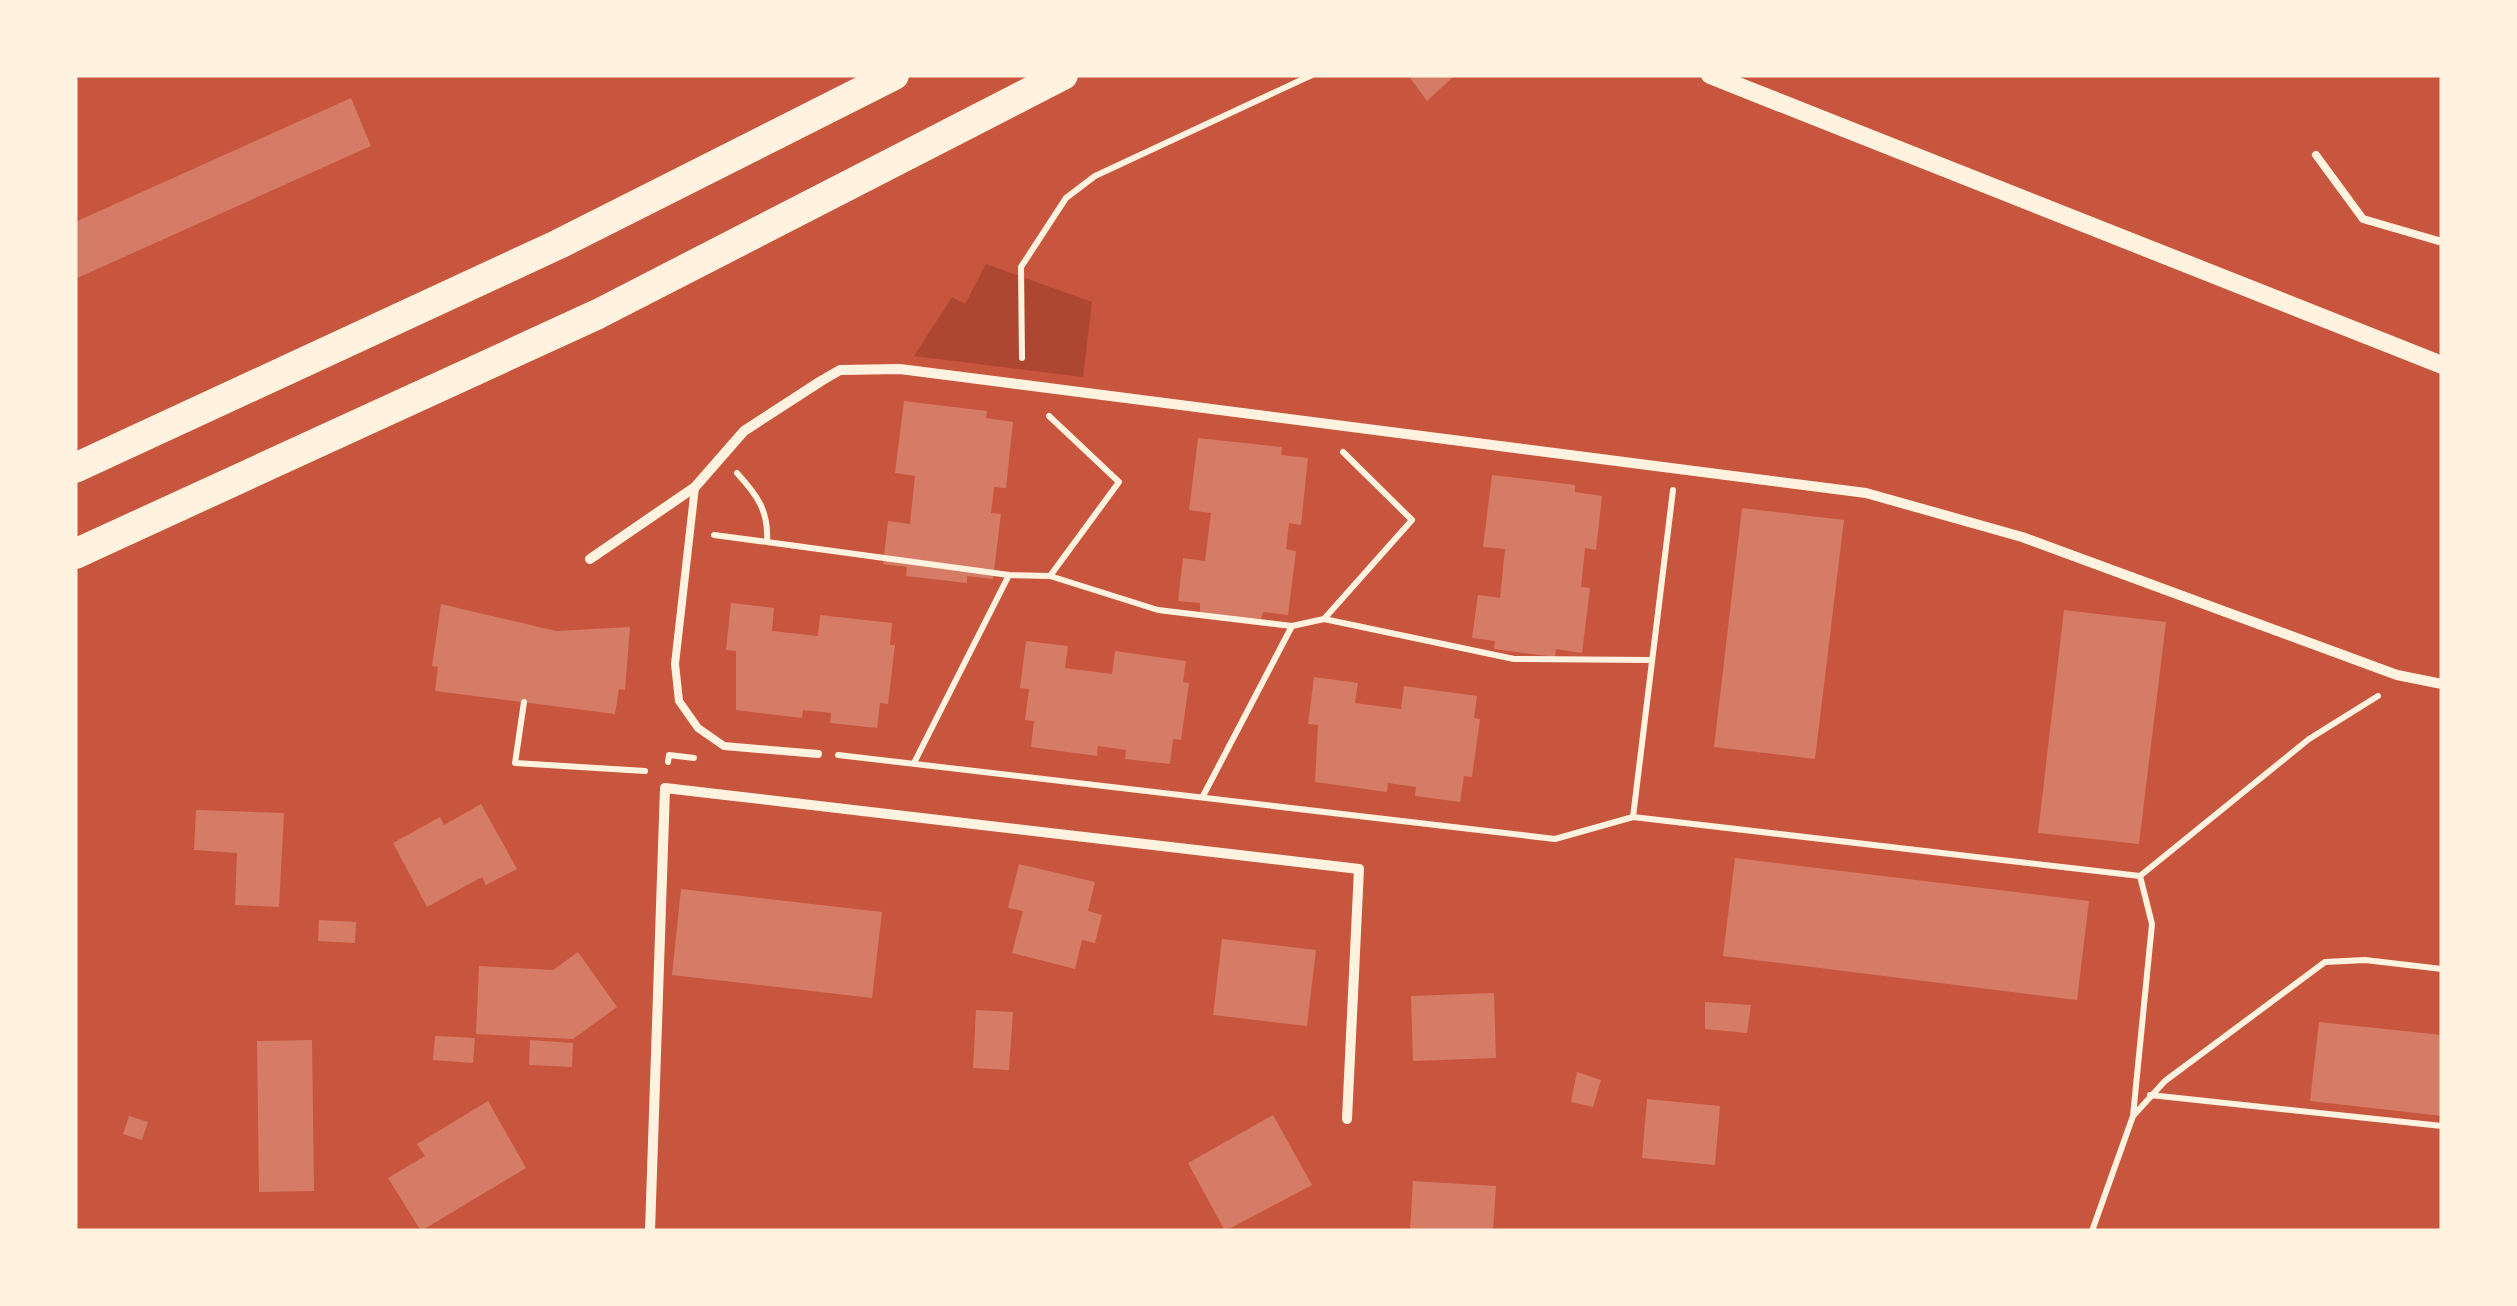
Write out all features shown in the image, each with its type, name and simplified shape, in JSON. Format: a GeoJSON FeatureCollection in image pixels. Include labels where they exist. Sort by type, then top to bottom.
{"type":"FeatureCollection","features":[{"type":"Feature","properties":{"kind":"highway"},"geometry":{"type":"LineString","coordinates":[[75,468],[559,244],[894,75]]}},
{"type":"Feature","properties":{"kind":"highway"},"geometry":{"type":"LineString","coordinates":[[75,554],[598,314],[1063,75]]}},
{"type":"Feature","properties":{"kind":"street"},"geometry":{"type":"LineString","coordinates":[[1710,75],[2442,365]]}},
{"type":"Feature","properties":{"kind":"street"},"geometry":{"type":"LineString","coordinates":[[590,558],[695,487],[744,431],[840,370],[900,370],[1866,493],[2022,537],[2397,676],[2442,684]]}},
{"type":"Feature","properties":{"kind":"street"},"geometry":{"type":"LineString","coordinates":[[650,1231],[665,788],[1359,870],[1347,1119]]}},
{"type":"Feature","properties":{"kind":"lane"},"geometry":{"type":"LineString","coordinates":[[2316,155],[2364,219],[2442,242]]}},
{"type":"Feature","properties":{"kind":"lane"},"geometry":{"type":"LineString","coordinates":[[695,487],[676,664],[680,702],[698,728],[724,746],[818,754]]}},
{"type":"Feature","properties":{"kind":"path"},"geometry":{"type":"LineString","coordinates":[[1050,576],[1119,482],[1022,384],[1021,267],[1066,198],[1096,176],[1312,75]]}},
{"type":"Feature","properties":{"kind":"path"},"geometry":{"type":"LineString","coordinates":[[1324,619],[1412,520],[1331,440]]}},
{"type":"Feature","properties":{"kind":"path"},"geometry":{"type":"LineString","coordinates":[[735,470],[758,497],[769,521],[767,542]]}},
{"type":"Feature","properties":{"kind":"path"},"geometry":{"type":"LineString","coordinates":[[1633,817],[1649,660],[1674,484]]}},
{"type":"Feature","properties":{"kind":"path"},"geometry":{"type":"LineString","coordinates":[[724,536],[1009,575],[1050,576],[1158,610],[1292,626],[1324,619],[1514,658],[1649,660]]}},
{"type":"Feature","properties":{"kind":"path"},"geometry":{"type":"LineString","coordinates":[[915,761],[1009,575]]}},
{"type":"Feature","properties":{"kind":"path"},"geometry":{"type":"LineString","coordinates":[[1203,796],[1292,626]]}},
{"type":"Feature","properties":{"kind":"path"},"geometry":{"type":"LineString","coordinates":[[818,754],[915,761],[1555,840],[1633,817],[2140,876],[2309,739],[2347,712],[2387,692]]}},
{"type":"Feature","properties":{"kind":"path"},"geometry":{"type":"LineString","coordinates":[[524,702],[515,763],[648,772]]}},
{"type":"Feature","properties":{"kind":"path"},"geometry":{"type":"LineString","coordinates":[[2092,1231],[2133,1116],[2152,924],[2140,876]]}},
{"type":"Feature","properties":{"kind":"path"},"geometry":{"type":"LineString","coordinates":[[2133,1116],[2148,1094],[2325,962],[2364,960],[2442,969]]}},
{"type":"Feature","properties":{"kind":"path"},"geometry":{"type":"LineString","coordinates":[[2148,1094],[2442,1126]]}},
{"type":"Feature","properties":{"kind":"shaded area"},"geometry":{"type":"Polygon","coordinates":[[[986,264],[1092,302],[1083,377],[914,356],[952,297],[965,304],[986,264]]]}},
{"type":"Feature","properties":{"kind":"building"},"geometry":{"type":"Polygon","coordinates":[[[1408,75],[1451,75],[1453,77],[1427,101],[1408,75]]]}},
{"type":"Feature","properties":{"kind":"building"},"geometry":{"type":"Polygon","coordinates":[[[351,98],[371,146],[75,279],[75,222],[351,98]]]}},
{"type":"Feature","properties":{"kind":"building"},"geometry":{"type":"Polygon","coordinates":[[[904,401],[987,411],[986,418],[1013,422],[1006,488],[994,487],[991,513],[1001,514],[993,579],[967,576],[967,583],[906,576],[907,567],[883,564],[888,521],[910,524],[915,476],[895,473],[904,401]]]}},
{"type":"Feature","properties":{"kind":"building"},"geometry":{"type":"Polygon","coordinates":[[[1198,438],[1282,447],[1281,455],[1308,458],[1301,525],[1289,523],[1286,549],[1296,551],[1288,615],[1263,612],[1261,619],[1200,612],[1200,603],[1178,601],[1183,558],[1205,561],[1211,513],[1189,510],[1198,438]]]}},
{"type":"Feature","properties":{"kind":"building"},"geometry":{"type":"Polygon","coordinates":[[[1492,475],[1575,485],[1575,492],[1602,496],[1596,550],[1585,548],[1581,587],[1590,588],[1582,653],[1556,649],[1555,657],[1494,649],[1495,641],[1472,638],[1478,595],[1500,598],[1505,549],[1483,547],[1492,475]]]}},
{"type":"Feature","properties":{"kind":"building"},"geometry":{"type":"Polygon","coordinates":[[[1742,508],[1844,520],[1815,759],[1714,747],[1742,508]]]}},
{"type":"Feature","properties":{"kind":"building"},"geometry":{"type":"Polygon","coordinates":[[[731,603],[774,608],[772,631],[818,636],[820,615],[892,623],[890,645],[895,645],[888,704],[880,703],[877,728],[830,723],[831,713],[803,710],[802,718],[736,710],[736,651],[726,650],[731,603]]]}},
{"type":"Feature","properties":{"kind":"building"},"geometry":{"type":"Polygon","coordinates":[[[441,604],[556,631],[630,627],[625,690],[619,689],[615,714],[435,691],[438,667],[432,666],[441,604]]]}},
{"type":"Feature","properties":{"kind":"building"},"geometry":{"type":"Polygon","coordinates":[[[2064,610],[2166,622],[2139,844],[2038,833],[2064,610]]]}},
{"type":"Feature","properties":{"kind":"building"},"geometry":{"type":"Polygon","coordinates":[[[1026,641],[1068,646],[1065,668],[1112,674],[1115,651],[1186,661],[1183,682],[1189,683],[1181,740],[1173,739],[1170,764],[1125,759],[1126,750],[1098,746],[1097,756],[1031,747],[1034,721],[1025,720],[1029,689],[1020,688],[1026,641]]]}},
{"type":"Feature","properties":{"kind":"building"},"geometry":{"type":"Polygon","coordinates":[[[1314,677],[1358,683],[1355,703],[1401,709],[1404,686],[1477,696],[1474,718],[1480,719],[1472,777],[1464,776],[1460,802],[1415,796],[1416,787],[1388,783],[1387,792],[1315,782],[1318,725],[1308,724],[1314,677]]]}},
{"type":"Feature","properties":{"kind":"building"},"geometry":{"type":"Polygon","coordinates":[[[481,804],[517,869],[486,885],[482,877],[427,907],[393,843],[440,817],[444,825],[481,804]]]}},
{"type":"Feature","properties":{"kind":"building"},"geometry":{"type":"Polygon","coordinates":[[[196,810],[284,813],[279,907],[235,905],[237,853],[194,850],[196,810]]]}},
{"type":"Feature","properties":{"kind":"building"},"geometry":{"type":"Polygon","coordinates":[[[1735,858],[2089,901],[2077,1000],[1723,956],[1735,858]]]}},
{"type":"Feature","properties":{"kind":"building"},"geometry":{"type":"Polygon","coordinates":[[[1019,864],[1095,882],[1088,911],[1102,915],[1095,943],[1082,940],[1075,969],[1012,953],[1023,911],[1008,908],[1019,864]]]}},
{"type":"Feature","properties":{"kind":"building"},"geometry":{"type":"Polygon","coordinates":[[[681,889],[882,912],[872,998],[672,975],[681,889]]]}},
{"type":"Feature","properties":{"kind":"building"},"geometry":{"type":"Polygon","coordinates":[[[319,920],[356,922],[355,943],[318,941],[319,920]]]}},
{"type":"Feature","properties":{"kind":"building"},"geometry":{"type":"Polygon","coordinates":[[[1222,939],[1316,950],[1307,1026],[1213,1015],[1222,939]]]}},
{"type":"Feature","properties":{"kind":"building"},"geometry":{"type":"Polygon","coordinates":[[[578,952],[617,1007],[573,1039],[476,1034],[479,966],[553,970],[578,952]]]}},
{"type":"Feature","properties":{"kind":"building"},"geometry":{"type":"Polygon","coordinates":[[[1494,993],[1496,1058],[1413,1061],[1411,996],[1494,993]]]}},
{"type":"Feature","properties":{"kind":"building"},"geometry":{"type":"Polygon","coordinates":[[[1705,1002],[1751,1005],[1747,1033],[1705,1029],[1705,1002]]]}},
{"type":"Feature","properties":{"kind":"building"},"geometry":{"type":"Polygon","coordinates":[[[976,1010],[1013,1012],[1009,1070],[973,1068],[976,1010]]]}},
{"type":"Feature","properties":{"kind":"building"},"geometry":{"type":"Polygon","coordinates":[[[2319,1022],[2442,1035],[2442,1116],[2310,1101],[2319,1022]]]}},
{"type":"Feature","properties":{"kind":"building"},"geometry":{"type":"Polygon","coordinates":[[[435,1036],[475,1038],[473,1063],[433,1060],[435,1036]]]}},
{"type":"Feature","properties":{"kind":"building"},"geometry":{"type":"Polygon","coordinates":[[[312,1040],[314,1191],[259,1192],[257,1041],[312,1040]]]}},
{"type":"Feature","properties":{"kind":"building"},"geometry":{"type":"Polygon","coordinates":[[[530,1040],[573,1043],[572,1067],[529,1065],[530,1040]]]}},
{"type":"Feature","properties":{"kind":"building"},"geometry":{"type":"Polygon","coordinates":[[[1577,1072],[1601,1080],[1593,1107],[1571,1102],[1577,1072]]]}},
{"type":"Feature","properties":{"kind":"building"},"geometry":{"type":"Polygon","coordinates":[[[1647,1099],[1720,1106],[1715,1165],[1642,1158],[1647,1099]]]}},
{"type":"Feature","properties":{"kind":"building"},"geometry":{"type":"Polygon","coordinates":[[[488,1101],[526,1168],[421,1231],[388,1178],[425,1156],[417,1144],[488,1101]]]}},
{"type":"Feature","properties":{"kind":"building"},"geometry":{"type":"Polygon","coordinates":[[[1273,1115],[1312,1185],[1225,1231],[1188,1163],[1273,1115]]]}},
{"type":"Feature","properties":{"kind":"building"},"geometry":{"type":"Polygon","coordinates":[[[129,1116],[148,1122],[142,1140],[123,1134],[129,1116]]]}},
{"type":"Feature","properties":{"kind":"building"},"geometry":{"type":"Polygon","coordinates":[[[1413,1181],[1496,1186],[1493,1231],[1410,1231],[1413,1181]]]}}]}
